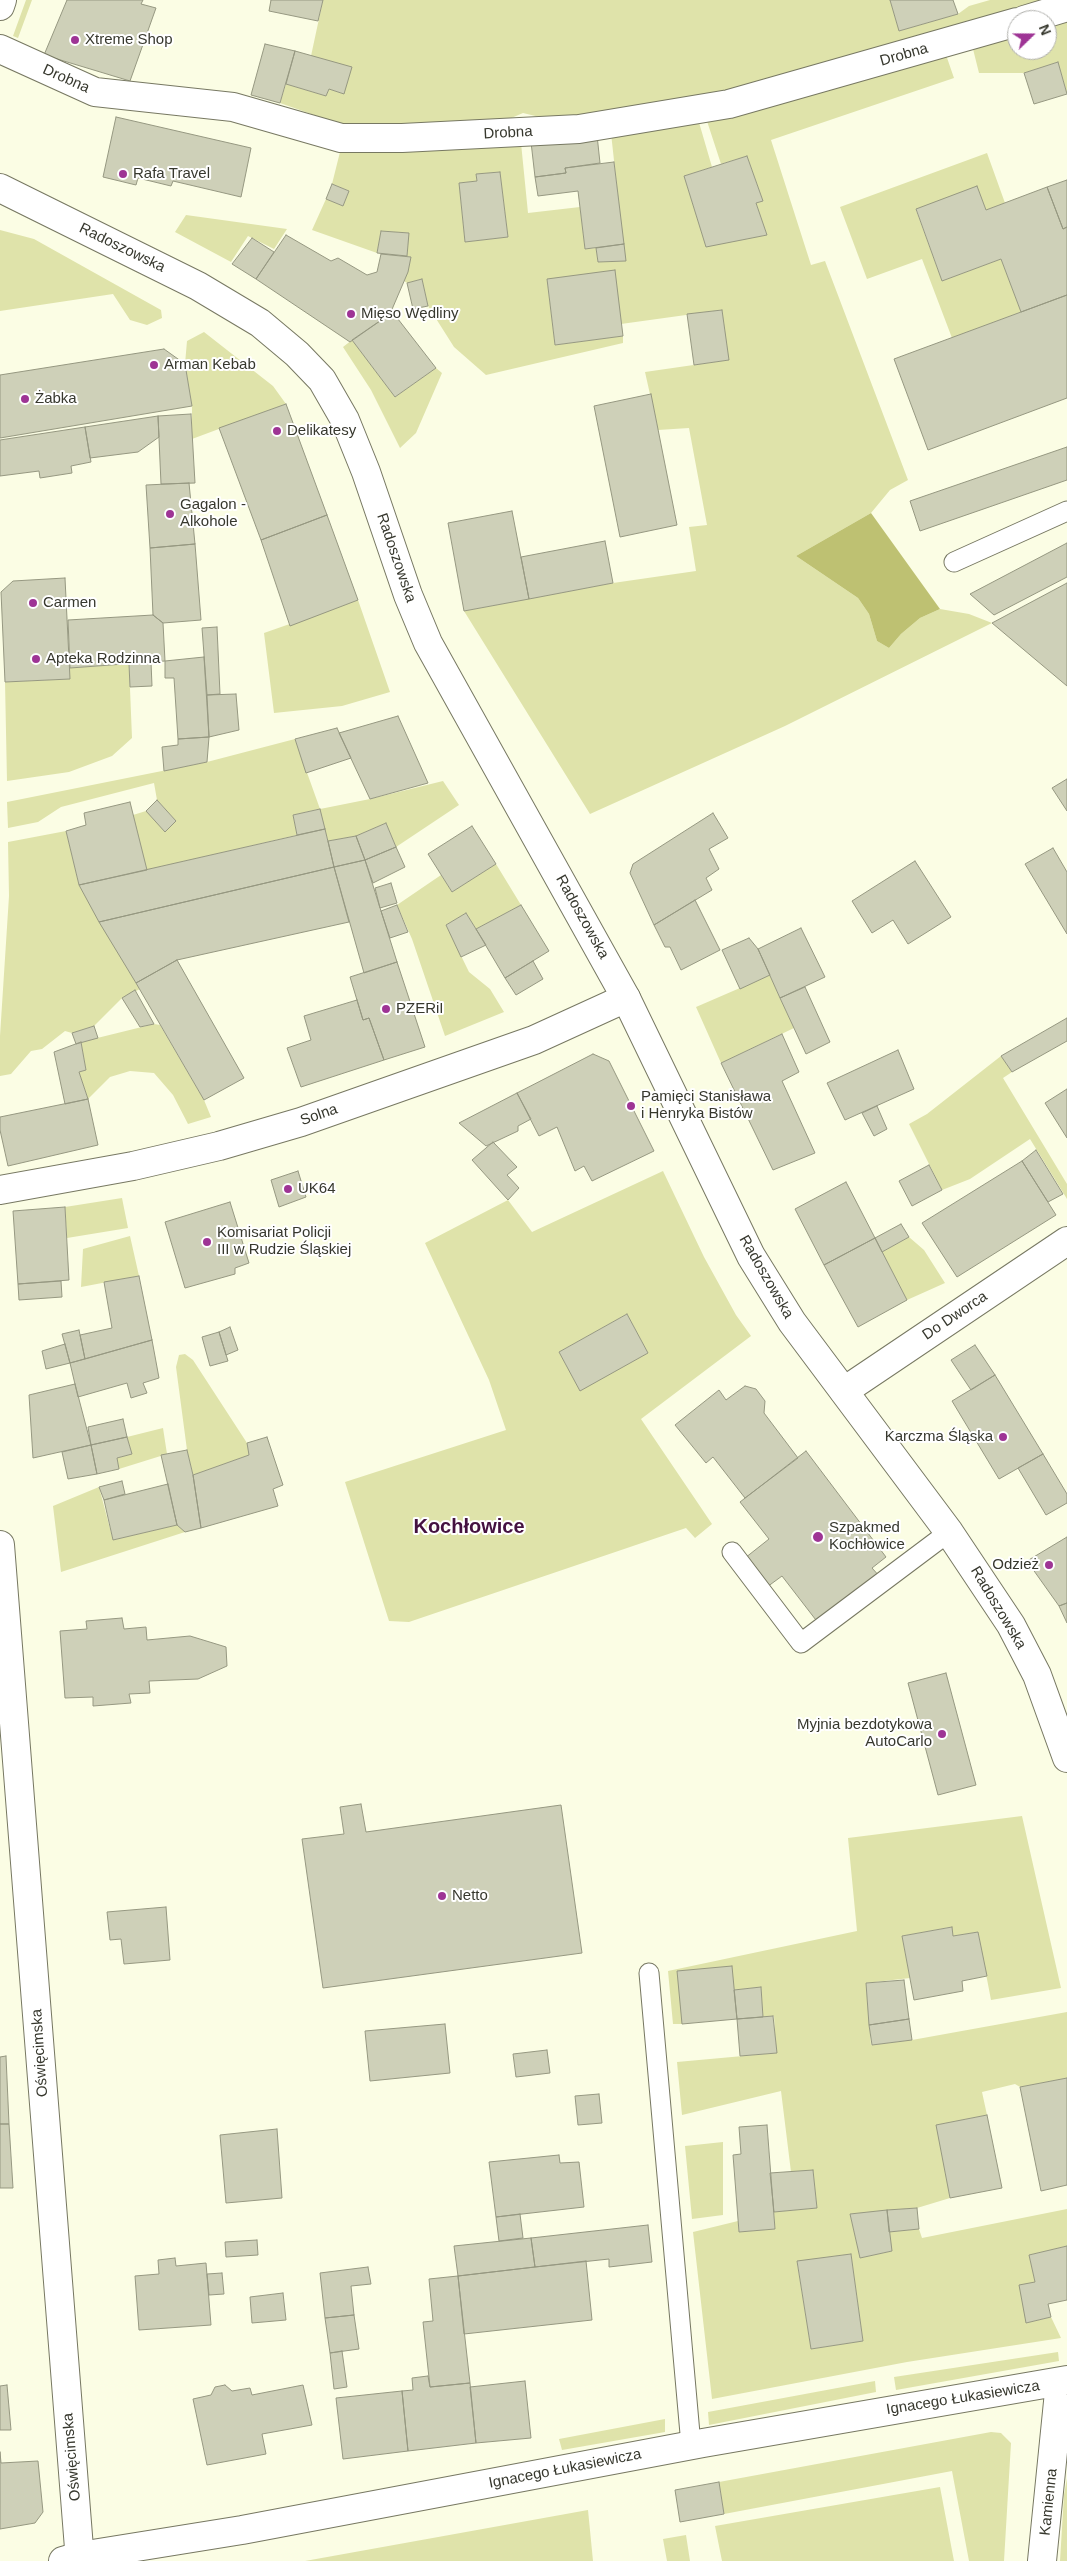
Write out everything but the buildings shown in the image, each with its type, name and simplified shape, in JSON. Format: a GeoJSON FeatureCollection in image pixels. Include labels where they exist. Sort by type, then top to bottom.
{"type":"FeatureCollection","features":[{"type":"Feature","properties":{"kind":"street"},"geometry":{"type":"LineString","coordinates":[[0,6],[2,0]]}},
{"type":"Feature","properties":{"kind":"street","name":"Drobna"},"geometry":{"type":"LineString","coordinates":[[0,49],[95,92],[232,107],[341,138],[402,138],[579,129],[729,104],[1007,25]]}},
{"type":"Feature","properties":{"kind":"street","name":"Radoszowska"},"geometry":{"type":"LineString","coordinates":[[0,188],[198,286],[260,323],[297,354],[322,380],[345,420],[366,472],[408,594],[428,643],[626,998],[751,1256],[792,1322],[949,1532],[994,1598],[1037,1675],[1067,1758]]}},
{"type":"Feature","properties":{"kind":"street","name":"Solna"},"geometry":{"type":"LineString","coordinates":[[0,1190],[134,1166],[219,1146],[301,1122],[534,1040],[626,998]]}},
{"type":"Feature","properties":{"kind":"street","name":"Do Dworca"},"geometry":{"type":"LineString","coordinates":[[844,1391],[1067,1241]]}},
{"type":"Feature","properties":{"kind":"street","name":"Oświęcimska"},"geometry":{"type":"LineString","coordinates":[[0,1545],[74,2559]]}},
{"type":"Feature","properties":{"kind":"street","name":"Ignacego Łukasiewicza"},"geometry":{"type":"LineString","coordinates":[[74,2559],[224,2533],[690,2445],[1064,2381]]}},
{"type":"Feature","properties":{"kind":"street","name":"Kamienna"},"geometry":{"type":"LineString","coordinates":[[1042,2561],[1064,2381]]}},
{"type":"Feature","properties":{"kind":"lane"},"geometry":{"type":"LineString","coordinates":[[954,562],[1067,511]]}},
{"type":"Feature","properties":{"kind":"lane"},"geometry":{"type":"LineString","coordinates":[[732,1552],[801,1644],[949,1532]]}},
{"type":"Feature","properties":{"kind":"lane"},"geometry":{"type":"LineString","coordinates":[[649,1973],[690,2445]]}},
{"type":"Feature","properties":{"kind":"green space"},"geometry":{"type":"Polygon","coordinates":[[[26,0],[32,0],[18,38],[13,36],[26,0]]]}},
{"type":"Feature","properties":{"kind":"green space"},"geometry":{"type":"Polygon","coordinates":[[[323,0],[890,0],[899,31],[958,14],[969,6],[990,0],[1062,0],[1026,10],[1007,10],[1007,15],[748,88],[556,121],[523,113],[502,122],[351,128],[280,103],[286,84],[326,96],[329,89],[344,94],[311,56],[323,0]]]}},
{"type":"Feature","properties":{"kind":"green space"},"geometry":{"type":"Polygon","coordinates":[[[1067,18],[1067,94],[1058,62],[1024,73],[979,73],[972,45],[1007,35],[1007,60],[1057,60],[1057,20],[1067,18]]]}},
{"type":"Feature","properties":{"kind":"green space"},"geometry":{"type":"Polygon","coordinates":[[[945,52],[954,78],[771,140],[811,265],[825,261],[908,480],[890,490],[871,513],[796,556],[858,598],[869,614],[877,641],[889,648],[901,634],[920,618],[940,609],[969,614],[992,623],[785,726],[590,814],[464,611],[613,583],[696,571],[689,527],[707,525],[689,428],[658,430],[645,372],[728,360],[722,310],[621,324],[547,279],[555,345],[623,336],[623,343],[486,375],[454,347],[428,306],[422,279],[407,283],[404,281],[410,257],[407,256],[408,233],[381,231],[377,253],[312,230],[326,199],[343,206],[349,191],[332,184],[341,148],[521,143],[528,213],[580,207],[585,249],[596,248],[598,262],[625,261],[611,133],[698,119],[712,167],[684,176],[706,246],[767,235],[756,203],[763,201],[747,156],[721,164],[706,118],[945,52]],[[500,172],[476,174],[477,181],[459,183],[465,242],[508,237],[500,172]]]}},
{"type":"Feature","properties":{"kind":"green space"},"geometry":{"type":"Polygon","coordinates":[[[987,153],[1005,203],[986,210],[977,187],[916,210],[942,281],[1001,259],[1021,312],[952,338],[922,259],[867,279],[840,207],[987,153]]]}},
{"type":"Feature","properties":{"kind":"green space"},"geometry":{"type":"Polygon","coordinates":[[[186,215],[287,229],[274,249],[248,236],[231,262],[175,232],[186,215]]]}},
{"type":"Feature","properties":{"kind":"green space"},"geometry":{"type":"Polygon","coordinates":[[[0,230],[34,239],[161,310],[162,318],[147,325],[130,320],[113,294],[0,311],[0,230]]]}},
{"type":"Feature","properties":{"kind":"green space"},"geometry":{"type":"Polygon","coordinates":[[[204,332],[273,386],[286,404],[192,439],[192,406],[185,364],[187,341],[204,332]]]}},
{"type":"Feature","properties":{"kind":"green space"},"geometry":{"type":"Polygon","coordinates":[[[352,340],[395,397],[436,368],[442,373],[416,433],[400,448],[371,390],[343,347],[352,340]]]}},
{"type":"Feature","properties":{"kind":"green space"},"geometry":{"type":"Polygon","coordinates":[[[871,513],[940,609],[920,618],[901,634],[889,648],[877,641],[869,614],[858,598],[796,556],[871,513]]]}},
{"type":"Feature","properties":{"kind":"green space"},"geometry":{"type":"Polygon","coordinates":[[[358,600],[390,692],[342,706],[274,713],[264,633],[358,600]]]}},
{"type":"Feature","properties":{"kind":"green space"},"geometry":{"type":"Polygon","coordinates":[[[129,664],[132,738],[112,756],[69,772],[7,781],[5,682],[69,679],[70,668],[129,664]]]}},
{"type":"Feature","properties":{"kind":"green space"},"geometry":{"type":"Polygon","coordinates":[[[295,739],[320,809],[443,781],[459,805],[396,847],[386,823],[356,836],[328,841],[319,809],[293,815],[297,835],[147,870],[133,815],[146,811],[165,831],[176,821],[157,800],[154,783],[61,807],[38,822],[8,828],[7,802],[207,762],[295,739]]]}},
{"type":"Feature","properties":{"kind":"green space"},"geometry":{"type":"Polygon","coordinates":[[[66,831],[79,885],[140,989],[122,998],[94,1026],[72,1033],[65,1031],[42,1049],[31,1051],[11,1074],[0,1076],[0,1036],[9,896],[8,842],[66,831]]]}},
{"type":"Feature","properties":{"kind":"green space"},"geometry":{"type":"Polygon","coordinates":[[[496,864],[521,905],[476,929],[466,913],[446,925],[469,972],[490,989],[504,1012],[445,1036],[412,939],[397,905],[441,875],[452,892],[496,864]]]}},
{"type":"Feature","properties":{"kind":"green space"},"geometry":{"type":"Polygon","coordinates":[[[770,975],[794,1028],[721,1063],[696,1007],[770,975]]]}},
{"type":"Feature","properties":{"kind":"green space"},"geometry":{"type":"Polygon","coordinates":[[[154,1024],[160,1025],[204,1100],[211,1117],[188,1124],[173,1095],[154,1073],[130,1071],[110,1077],[88,1099],[79,1072],[86,1070],[81,1042],[154,1024]]]}},
{"type":"Feature","properties":{"kind":"green space"},"geometry":{"type":"Polygon","coordinates":[[[1001,1056],[1012,1072],[1003,1078],[1067,1184],[1067,1199],[1030,1139],[970,1179],[942,1190],[909,1124],[927,1114],[1001,1056]]]}},
{"type":"Feature","properties":{"kind":"green space"},"geometry":{"type":"Polygon","coordinates":[[[663,1171],[704,1257],[736,1315],[751,1336],[641,1419],[712,1524],[695,1538],[686,1528],[409,1622],[389,1621],[345,1482],[506,1430],[489,1380],[425,1243],[508,1200],[532,1232],[663,1171]],[[627,1314],[559,1352],[580,1390],[648,1353],[627,1314]]]}},
{"type":"Feature","properties":{"kind":"green space"},"geometry":{"type":"Polygon","coordinates":[[[122,1198],[128,1228],[67,1238],[65,1207],[122,1198]]]}},
{"type":"Feature","properties":{"kind":"green space"},"geometry":{"type":"Polygon","coordinates":[[[130,1236],[139,1276],[81,1287],[83,1249],[130,1236]]]}},
{"type":"Feature","properties":{"kind":"green space"},"geometry":{"type":"Polygon","coordinates":[[[909,1237],[924,1250],[945,1283],[907,1300],[882,1252],[909,1237]]]}},
{"type":"Feature","properties":{"kind":"green space"},"geometry":{"type":"Polygon","coordinates":[[[185,1354],[193,1360],[247,1443],[249,1455],[193,1475],[187,1450],[176,1367],[179,1355],[185,1354]]]}},
{"type":"Feature","properties":{"kind":"green space"},"geometry":{"type":"Polygon","coordinates":[[[163,1428],[167,1454],[119,1469],[117,1458],[132,1454],[127,1437],[163,1428]]]}},
{"type":"Feature","properties":{"kind":"green space"},"geometry":{"type":"Polygon","coordinates":[[[99,1487],[113,1540],[177,1525],[185,1532],[61,1572],[53,1506],[99,1487]]]}},
{"type":"Feature","properties":{"kind":"green space"},"geometry":{"type":"Polygon","coordinates":[[[1022,1816],[1061,1988],[991,2000],[978,1932],[953,1936],[951,1927],[902,1936],[910,1978],[866,1983],[871,2045],[912,2040],[1067,2012],[1067,2078],[1020,2087],[1015,2084],[982,2092],[987,2115],[937,2125],[950,2198],[917,2208],[850,2214],[860,2258],[892,2251],[889,2232],[919,2229],[922,2238],[1067,2209],[1067,2246],[1029,2255],[1035,2282],[1026,2323],[1051,2317],[1061,2338],[907,2362],[712,2399],[693,2232],[738,2221],[739,2232],[775,2229],[774,2212],[817,2208],[813,2171],[791,2172],[781,2091],[682,2115],[677,2062],[776,2053],[774,2016],[763,2017],[761,1987],[734,1990],[682,2024],[673,2024],[668,1971],[857,1931],[848,1838],[1022,1816]],[[851,2254],[797,2262],[811,2349],[863,2341],[851,2254]]]}},
{"type":"Feature","properties":{"kind":"green space"},"geometry":{"type":"Polygon","coordinates":[[[723,2142],[723,2215],[692,2219],[685,2146],[723,2142]]]}},
{"type":"Feature","properties":{"kind":"green space"},"geometry":{"type":"Polygon","coordinates":[[[1058,2352],[1059,2361],[896,2390],[894,2377],[1058,2352]]]}},
{"type":"Feature","properties":{"kind":"green space"},"geometry":{"type":"Polygon","coordinates":[[[875,2381],[876,2392],[709,2425],[708,2412],[875,2381]]]}},
{"type":"Feature","properties":{"kind":"green space"},"geometry":{"type":"Polygon","coordinates":[[[665,2419],[665,2432],[562,2450],[559,2439],[665,2419]]]}},
{"type":"Feature","properties":{"kind":"green space"},"geometry":{"type":"Polygon","coordinates":[[[991,2432],[1001,2433],[1011,2443],[1004,2561],[969,2561],[952,2471],[724,2514],[719,2482],[991,2432]]]}},
{"type":"Feature","properties":{"kind":"green space"},"geometry":{"type":"Polygon","coordinates":[[[1067,2478],[1067,2561],[1060,2561],[1064,2495],[1067,2478]]]}},
{"type":"Feature","properties":{"kind":"green space"},"geometry":{"type":"Polygon","coordinates":[[[940,2487],[954,2561],[722,2561],[715,2526],[940,2487]]]}},
{"type":"Feature","properties":{"kind":"green space"},"geometry":{"type":"Polygon","coordinates":[[[588,2510],[593,2561],[305,2561],[588,2510]]]}},
{"type":"Feature","properties":{"kind":"green space"},"geometry":{"type":"Polygon","coordinates":[[[686,2535],[690,2561],[667,2561],[663,2539],[686,2535]]]}},
{"type":"Feature","properties":{"kind":"place","name":"Xtreme Shop"},"geometry":{"type":"Point","coordinates":[75,40]}},
{"type":"Feature","properties":{"kind":"place","name":"Rafa Travel"},"geometry":{"type":"Point","coordinates":[123,174]}},
{"type":"Feature","properties":{"kind":"place","name":"Mięso Wędliny"},"geometry":{"type":"Point","coordinates":[351,314]}},
{"type":"Feature","properties":{"kind":"place","name":"Arman Kebab"},"geometry":{"type":"Point","coordinates":[154,365]}},
{"type":"Feature","properties":{"kind":"place","name":"Żabka"},"geometry":{"type":"Point","coordinates":[25,399]}},
{"type":"Feature","properties":{"kind":"place","name":"Delikatesy"},"geometry":{"type":"Point","coordinates":[277,431]}},
{"type":"Feature","properties":{"kind":"place","name":"Gagalon - Alkohole"},"geometry":{"type":"Point","coordinates":[170,514]}},
{"type":"Feature","properties":{"kind":"place","name":"Carmen"},"geometry":{"type":"Point","coordinates":[33,603]}},
{"type":"Feature","properties":{"kind":"place","name":"Apteka Rodzinna"},"geometry":{"type":"Point","coordinates":[36,659]}},
{"type":"Feature","properties":{"kind":"place","name":"PZERiI"},"geometry":{"type":"Point","coordinates":[386,1009]}},
{"type":"Feature","properties":{"kind":"place","name":"Pamięci Stanisława i Henryka Bistów"},"geometry":{"type":"Point","coordinates":[631,1106]}},
{"type":"Feature","properties":{"kind":"place","name":"UK64"},"geometry":{"type":"Point","coordinates":[288,1189]}},
{"type":"Feature","properties":{"kind":"place","name":"Komisariat Policji III w Rudzie Śląskiej"},"geometry":{"type":"Point","coordinates":[207,1242]}},
{"type":"Feature","properties":{"kind":"place","name":"Karczma Śląska"},"geometry":{"type":"Point","coordinates":[1003,1437]}},
{"type":"Feature","properties":{"kind":"place","name":"Szpakmed Kochłowice"},"geometry":{"type":"Point","coordinates":[818,1537]}},
{"type":"Feature","properties":{"kind":"place","name":"Odzież"},"geometry":{"type":"Point","coordinates":[1049,1565]}},
{"type":"Feature","properties":{"kind":"place","name":"Myjnia bezdotykowa AutoCarlo"},"geometry":{"type":"Point","coordinates":[942,1734]}},
{"type":"Feature","properties":{"kind":"place","name":"Netto"},"geometry":{"type":"Point","coordinates":[442,1896]}},
{"type":"Feature","properties":{"kind":"district","name":"Kochłowice"},"geometry":{"type":"Point","coordinates":[469,1527]}}]}
